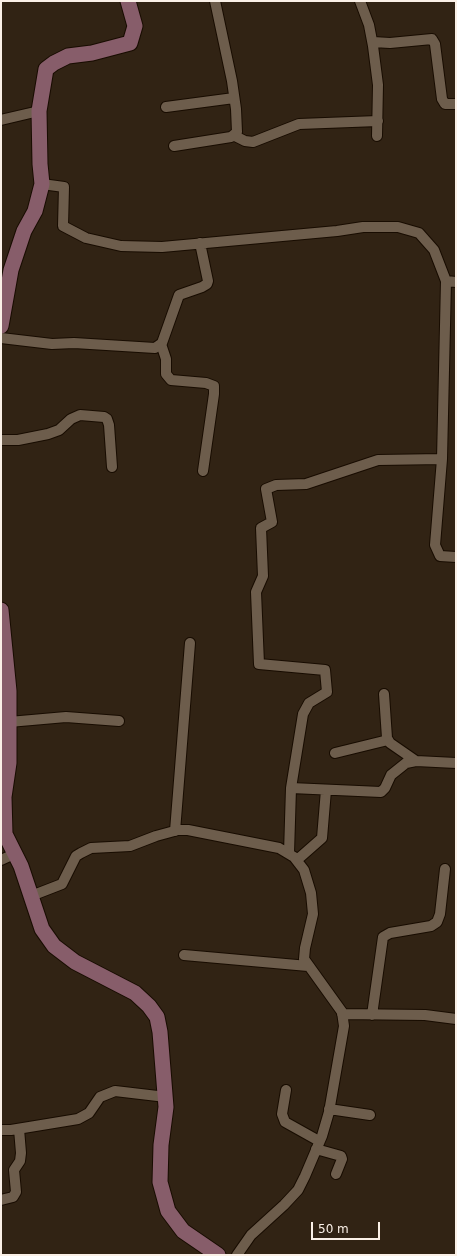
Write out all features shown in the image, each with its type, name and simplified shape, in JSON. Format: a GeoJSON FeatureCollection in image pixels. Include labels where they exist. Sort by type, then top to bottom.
{"type":"FeatureCollection","features":[{"type":"Feature","properties":{"kind":"street"},"geometry":{"type":"LineString","coordinates":[[1,326],[6,272],[24,231],[35,211],[42,184],[39,111],[46,69],[68,56],[92,53],[130,43],[134,26],[128,1]]}},
{"type":"Feature","properties":{"kind":"street"},"geometry":{"type":"LineString","coordinates":[[215,1],[234,98],[237,132],[235,136]]}},
{"type":"Feature","properties":{"kind":"street"},"geometry":{"type":"LineString","coordinates":[[360,1],[373,42],[378,85],[377,136]]}},
{"type":"Feature","properties":{"kind":"street"},"geometry":{"type":"LineString","coordinates":[[373,42],[390,44],[432,39],[435,44],[442,99],[445,104],[456,104]]}},
{"type":"Feature","properties":{"kind":"street"},"geometry":{"type":"LineString","coordinates":[[166,107],[234,98]]}},
{"type":"Feature","properties":{"kind":"street"},"geometry":{"type":"LineString","coordinates":[[1,120],[39,111]]}},
{"type":"Feature","properties":{"kind":"street"},"geometry":{"type":"LineString","coordinates":[[174,146],[235,136],[245,141],[252,142],[299,124],[378,121]]}},
{"type":"Feature","properties":{"kind":"street"},"geometry":{"type":"LineString","coordinates":[[42,184],[64,187],[63,226],[86,238],[121,246],[162,247],[329,232],[363,227],[398,227],[419,232],[434,250],[451,282],[442,459],[435,545],[440,556],[456,557]]}},
{"type":"Feature","properties":{"kind":"street"},"geometry":{"type":"LineString","coordinates":[[1,338],[52,344],[74,343],[148,349],[155,348],[161,344],[179,295],[202,287],[208,281],[200,243]]}},
{"type":"Feature","properties":{"kind":"street"},"geometry":{"type":"LineString","coordinates":[[161,344],[166,359],[166,374],[170,380],[206,383],[214,386],[203,471]]}},
{"type":"Feature","properties":{"kind":"street"},"geometry":{"type":"LineString","coordinates":[[1,440],[18,440],[48,434],[59,430],[71,419],[80,415],[104,417],[107,419],[109,425],[112,467]]}},
{"type":"Feature","properties":{"kind":"street"},"geometry":{"type":"LineString","coordinates":[[289,853],[291,788],[303,714],[309,703],[327,692],[325,670],[259,664],[256,592],[263,576],[261,528],[272,522],[266,489],[276,485],[306,484],[378,460],[442,459]]}},
{"type":"Feature","properties":{"kind":"street"},"geometry":{"type":"LineString","coordinates":[[1,610],[9,691],[9,763],[4,797],[4,828],[8,857],[21,866],[42,929],[54,946],[75,962],[135,993],[149,1006],[157,1017],[160,1032],[166,1097],[161,1146],[160,1182],[168,1211],[183,1231],[218,1255]]}},
{"type":"Feature","properties":{"kind":"street"},"geometry":{"type":"LineString","coordinates":[[175,831],[190,642]]}},
{"type":"Feature","properties":{"kind":"street"},"geometry":{"type":"LineString","coordinates":[[384,694],[385,730],[388,740],[398,750],[416,761]]}},
{"type":"Feature","properties":{"kind":"street"},"geometry":{"type":"LineString","coordinates":[[9,722],[66,717],[120,721]]}},
{"type":"Feature","properties":{"kind":"street"},"geometry":{"type":"LineString","coordinates":[[335,753],[388,740]]}},
{"type":"Feature","properties":{"kind":"street"},"geometry":{"type":"LineString","coordinates":[[291,788],[381,792],[385,788],[391,775],[406,763],[416,761],[456,763]]}},
{"type":"Feature","properties":{"kind":"street"},"geometry":{"type":"LineString","coordinates":[[297,860],[322,838],[326,790]]}},
{"type":"Feature","properties":{"kind":"street"},"geometry":{"type":"LineString","coordinates":[[31,896],[62,884],[76,856],[81,852],[91,848],[136,845],[156,836],[175,831],[188,830],[279,848],[289,853],[297,860],[304,870],[308,880],[313,914],[304,959],[342,1014],[344,1026],[329,1109],[318,1145],[298,1190],[251,1235],[237,1255]]}},
{"type":"Feature","properties":{"kind":"street"},"geometry":{"type":"LineString","coordinates":[[372,1014],[383,937],[390,933],[431,926],[437,922],[440,914],[445,869]]}},
{"type":"Feature","properties":{"kind":"street"},"geometry":{"type":"LineString","coordinates":[[184,954],[308,966]]}},
{"type":"Feature","properties":{"kind":"street"},"geometry":{"type":"LineString","coordinates":[[342,1014],[425,1015],[456,1019]]}},
{"type":"Feature","properties":{"kind":"street"},"geometry":{"type":"LineString","coordinates":[[1,1130],[19,1129],[84,1117],[100,1097],[115,1090],[166,1097]]}},
{"type":"Feature","properties":{"kind":"street"},"geometry":{"type":"LineString","coordinates":[[286,1090],[282,1114],[285,1122],[318,1145],[341,1156],[342,1159],[336,1174]]}},
{"type":"Feature","properties":{"kind":"street"},"geometry":{"type":"LineString","coordinates":[[329,1109],[370,1115]]}},
{"type":"Feature","properties":{"kind":"street"},"geometry":{"type":"LineString","coordinates":[[1,1200],[13,1197],[16,1192],[14,1170],[20,1161],[21,1153],[19,1129]]}}]}
